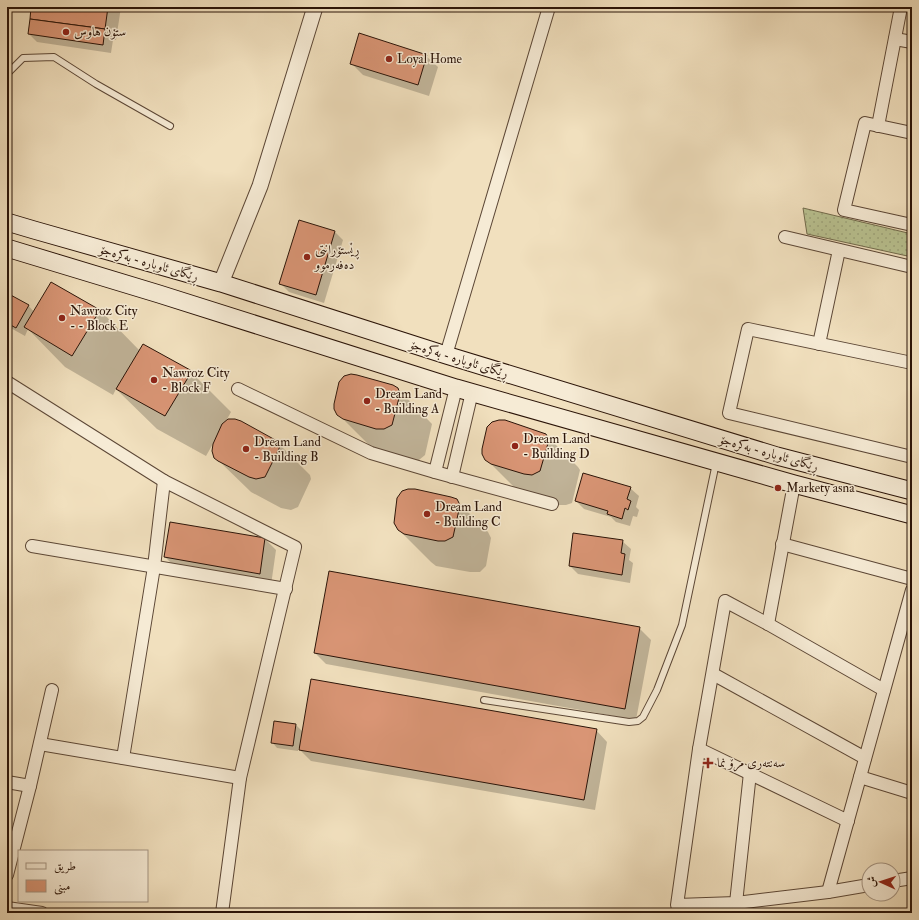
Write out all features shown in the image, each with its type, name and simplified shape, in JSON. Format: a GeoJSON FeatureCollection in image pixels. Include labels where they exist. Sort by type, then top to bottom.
{"type":"FeatureCollection","features":[{"type":"Feature","properties":{"kind":"main road","name":"ڕێگای ئاوبارە - بەکرەجۆ"},"geometry":{"type":"LineString","coordinates":[[7,222],[221,283],[446,355],[742,446],[912,491]]}},
{"type":"Feature","properties":{"kind":"main road"},"geometry":{"type":"LineString","coordinates":[[7,248],[166,296],[464,390],[912,516]]}},
{"type":"Feature","properties":{"kind":"main road"},"geometry":{"type":"LineString","coordinates":[[732,466],[740,465],[745,460],[746,452],[742,446]]}},
{"type":"Feature","properties":{"kind":"main road"},"geometry":{"type":"LineString","coordinates":[[770,477],[763,472],[762,466],[765,461],[777,456]]}},
{"type":"Feature","properties":{"kind":"street"},"geometry":{"type":"LineString","coordinates":[[221,283],[260,186],[315,7]]}},
{"type":"Feature","properties":{"kind":"street"},"geometry":{"type":"LineString","coordinates":[[446,355],[549,7]]}},
{"type":"Feature","properties":{"kind":"street"},"geometry":{"type":"LineString","coordinates":[[878,126],[901,7]]}},
{"type":"Feature","properties":{"kind":"street"},"geometry":{"type":"LineString","coordinates":[[895,39],[912,42]]}},
{"type":"Feature","properties":{"kind":"street"},"geometry":{"type":"LineString","coordinates":[[912,134],[865,123],[844,210],[912,225]]}},
{"type":"Feature","properties":{"kind":"street"},"geometry":{"type":"LineString","coordinates":[[785,237],[912,267]]}},
{"type":"Feature","properties":{"kind":"street"},"geometry":{"type":"LineString","coordinates":[[819,344],[839,250]]}},
{"type":"Feature","properties":{"kind":"street"},"geometry":{"type":"LineString","coordinates":[[912,363],[748,329],[729,413],[912,456]]}},
{"type":"Feature","properties":{"kind":"street"},"geometry":{"type":"LineString","coordinates":[[9,385],[164,481],[295,547],[286,590],[240,778],[222,913]]}},
{"type":"Feature","properties":{"kind":"street"},"geometry":{"type":"LineString","coordinates":[[238,389],[371,453],[552,504]]}},
{"type":"Feature","properties":{"kind":"street"},"geometry":{"type":"LineString","coordinates":[[435,472],[464,390]]}},
{"type":"Feature","properties":{"kind":"street"},"geometry":{"type":"LineString","coordinates":[[452,477],[464,390]]}},
{"type":"Feature","properties":{"kind":"street"},"geometry":{"type":"LineString","coordinates":[[123,758],[154,567],[164,481]]}},
{"type":"Feature","properties":{"kind":"street"},"geometry":{"type":"LineString","coordinates":[[768,624],[794,484]]}},
{"type":"Feature","properties":{"kind":"street"},"geometry":{"type":"LineString","coordinates":[[782,544],[912,579]]}},
{"type":"Feature","properties":{"kind":"street"},"geometry":{"type":"LineString","coordinates":[[32,546],[286,590]]}},
{"type":"Feature","properties":{"kind":"street"},"geometry":{"type":"LineString","coordinates":[[828,892],[884,690],[908,616],[912,590]]}},
{"type":"Feature","properties":{"kind":"street"},"geometry":{"type":"LineString","coordinates":[[861,886],[736,904],[677,905],[699,748],[726,601],[884,690]]}},
{"type":"Feature","properties":{"kind":"street"},"geometry":{"type":"LineString","coordinates":[[713,674],[865,758]]}},
{"type":"Feature","properties":{"kind":"street"},"geometry":{"type":"LineString","coordinates":[[7,875],[30,786],[52,690]]}},
{"type":"Feature","properties":{"kind":"street"},"geometry":{"type":"LineString","coordinates":[[40,744],[240,778]]}},
{"type":"Feature","properties":{"kind":"street"},"geometry":{"type":"LineString","coordinates":[[699,748],[848,821]]}},
{"type":"Feature","properties":{"kind":"street"},"geometry":{"type":"LineString","coordinates":[[736,904],[750,773]]}},
{"type":"Feature","properties":{"kind":"street"},"geometry":{"type":"LineString","coordinates":[[860,777],[912,793]]}},
{"type":"Feature","properties":{"kind":"street"},"geometry":{"type":"LineString","coordinates":[[7,782],[30,786]]}},
{"type":"Feature","properties":{"kind":"street"},"geometry":{"type":"LineString","coordinates":[[901,880],[912,878]]}},
{"type":"Feature","properties":{"kind":"street"},"geometry":{"type":"LineString","coordinates":[[7,908],[42,913]]}},
{"type":"Feature","properties":{"kind":"lane"},"geometry":{"type":"LineString","coordinates":[[7,74],[23,58],[54,57],[96,84],[170,126]]}},
{"type":"Feature","properties":{"kind":"lane"},"geometry":{"type":"LineString","coordinates":[[484,700],[629,722],[638,721],[643,717],[657,690],[682,625],[716,462]]}},
{"type":"Feature","properties":{"kind":"green space"},"geometry":{"type":"Polygon","coordinates":[[[803,208],[912,234],[912,257],[807,234],[803,208]]]}},
{"type":"Feature","properties":{"kind":"building"},"geometry":{"type":"Polygon","coordinates":[[[31,7],[108,7],[105,29],[30,19],[31,7]]]}},
{"type":"Feature","properties":{"kind":"building","name":"ستۆن هاوس"},"geometry":{"type":"Polygon","coordinates":[[[30,19],[105,29],[103,45],[28,34],[30,19]]]}},
{"type":"Feature","properties":{"kind":"building","name":"Loyal Home"},"geometry":{"type":"Polygon","coordinates":[[[359,33],[427,55],[418,85],[350,64],[359,33]]]}},
{"type":"Feature","properties":{"kind":"building","name":"ڕێستۆرانتی دەفەرموو"},"geometry":{"type":"Polygon","coordinates":[[[299,220],[335,231],[316,295],[279,284],[299,220]]]}},
{"type":"Feature","properties":{"kind":"building","name":"Nawroz City - - Block E"},"geometry":{"type":"Polygon","coordinates":[[[51,282],[100,310],[72,356],[24,327],[51,282]]]}},
{"type":"Feature","properties":{"kind":"building"},"geometry":{"type":"Polygon","coordinates":[[[7,293],[29,305],[16,328],[7,323],[7,293]]]}},
{"type":"Feature","properties":{"kind":"building","name":"Nawroz City - Block F"},"geometry":{"type":"Polygon","coordinates":[[[143,344],[192,371],[165,416],[116,389],[143,344]]]}},
{"type":"Feature","properties":{"kind":"building","name":"Dream Land - Building A"},"geometry":{"type":"Polygon","coordinates":[[[351,374],[393,385],[398,388],[400,394],[392,425],[384,429],[376,429],[343,419],[337,415],[334,409],[334,404],[339,382],[344,376],[351,374]]]}},
{"type":"Feature","properties":{"kind":"building","name":"Dream Land - Building B"},"geometry":{"type":"Polygon","coordinates":[[[228,419],[241,421],[279,442],[280,446],[278,451],[265,477],[256,479],[249,477],[214,458],[212,451],[213,444],[222,424],[228,419]]]}},
{"type":"Feature","properties":{"kind":"building","name":"Dream Land - Building D"},"geometry":{"type":"Polygon","coordinates":[[[505,420],[546,434],[549,440],[540,471],[532,475],[524,474],[491,464],[485,460],[482,454],[482,449],[487,427],[492,422],[505,420]]]}},
{"type":"Feature","properties":{"kind":"building"},"geometry":{"type":"Polygon","coordinates":[[[583,473],[631,487],[627,499],[631,501],[628,510],[625,508],[622,519],[607,514],[608,511],[575,501],[583,473]]]}},
{"type":"Feature","properties":{"kind":"building","name":"Dream Land - Building C"},"geometry":{"type":"Polygon","coordinates":[[[415,489],[457,499],[460,505],[453,537],[445,541],[438,541],[404,534],[398,530],[394,523],[397,498],[402,491],[415,489]]]}},
{"type":"Feature","properties":{"kind":"building"},"geometry":{"type":"Polygon","coordinates":[[[170,522],[265,538],[260,574],[164,557],[170,522]]]}},
{"type":"Feature","properties":{"kind":"building"},"geometry":{"type":"Polygon","coordinates":[[[573,533],[623,540],[621,553],[625,554],[622,575],[569,566],[573,533]]]}},
{"type":"Feature","properties":{"kind":"building"},"geometry":{"type":"Polygon","coordinates":[[[329,571],[640,627],[625,709],[314,653],[329,571]]]}},
{"type":"Feature","properties":{"kind":"building"},"geometry":{"type":"Polygon","coordinates":[[[311,679],[597,729],[584,800],[299,750],[311,679]]]}},
{"type":"Feature","properties":{"kind":"building"},"geometry":{"type":"Polygon","coordinates":[[[274,721],[296,724],[293,746],[271,743],[274,721]]]}},
{"type":"Feature","properties":{"kind":"place","name":"ستۆن هاوس"},"geometry":{"type":"Point","coordinates":[66,32]}},
{"type":"Feature","properties":{"kind":"place","name":"Loyal Home"},"geometry":{"type":"Point","coordinates":[389,59]}},
{"type":"Feature","properties":{"kind":"place","name":"ڕێستۆرانتی دەفەرموو"},"geometry":{"type":"Point","coordinates":[307,257]}},
{"type":"Feature","properties":{"kind":"place","name":"Nawroz City - - Block E"},"geometry":{"type":"Point","coordinates":[62,318]}},
{"type":"Feature","properties":{"kind":"place","name":"Nawroz City - Block F"},"geometry":{"type":"Point","coordinates":[154,380]}},
{"type":"Feature","properties":{"kind":"place","name":"Dream Land - Building A"},"geometry":{"type":"Point","coordinates":[367,401]}},
{"type":"Feature","properties":{"kind":"place","name":"Dream Land - Building D"},"geometry":{"type":"Point","coordinates":[515,446]}},
{"type":"Feature","properties":{"kind":"place","name":"Dream Land - Building B"},"geometry":{"type":"Point","coordinates":[246,449]}},
{"type":"Feature","properties":{"kind":"place","name":"Markety asna"},"geometry":{"type":"Point","coordinates":[778,488]}},
{"type":"Feature","properties":{"kind":"place","name":"Dream Land - Building C"},"geometry":{"type":"Point","coordinates":[427,514]}},
{"type":"Feature","properties":{"kind":"place","name":"سەنتەرى مرۆ نما"},"geometry":{"type":"Point","coordinates":[708,763]}}]}
